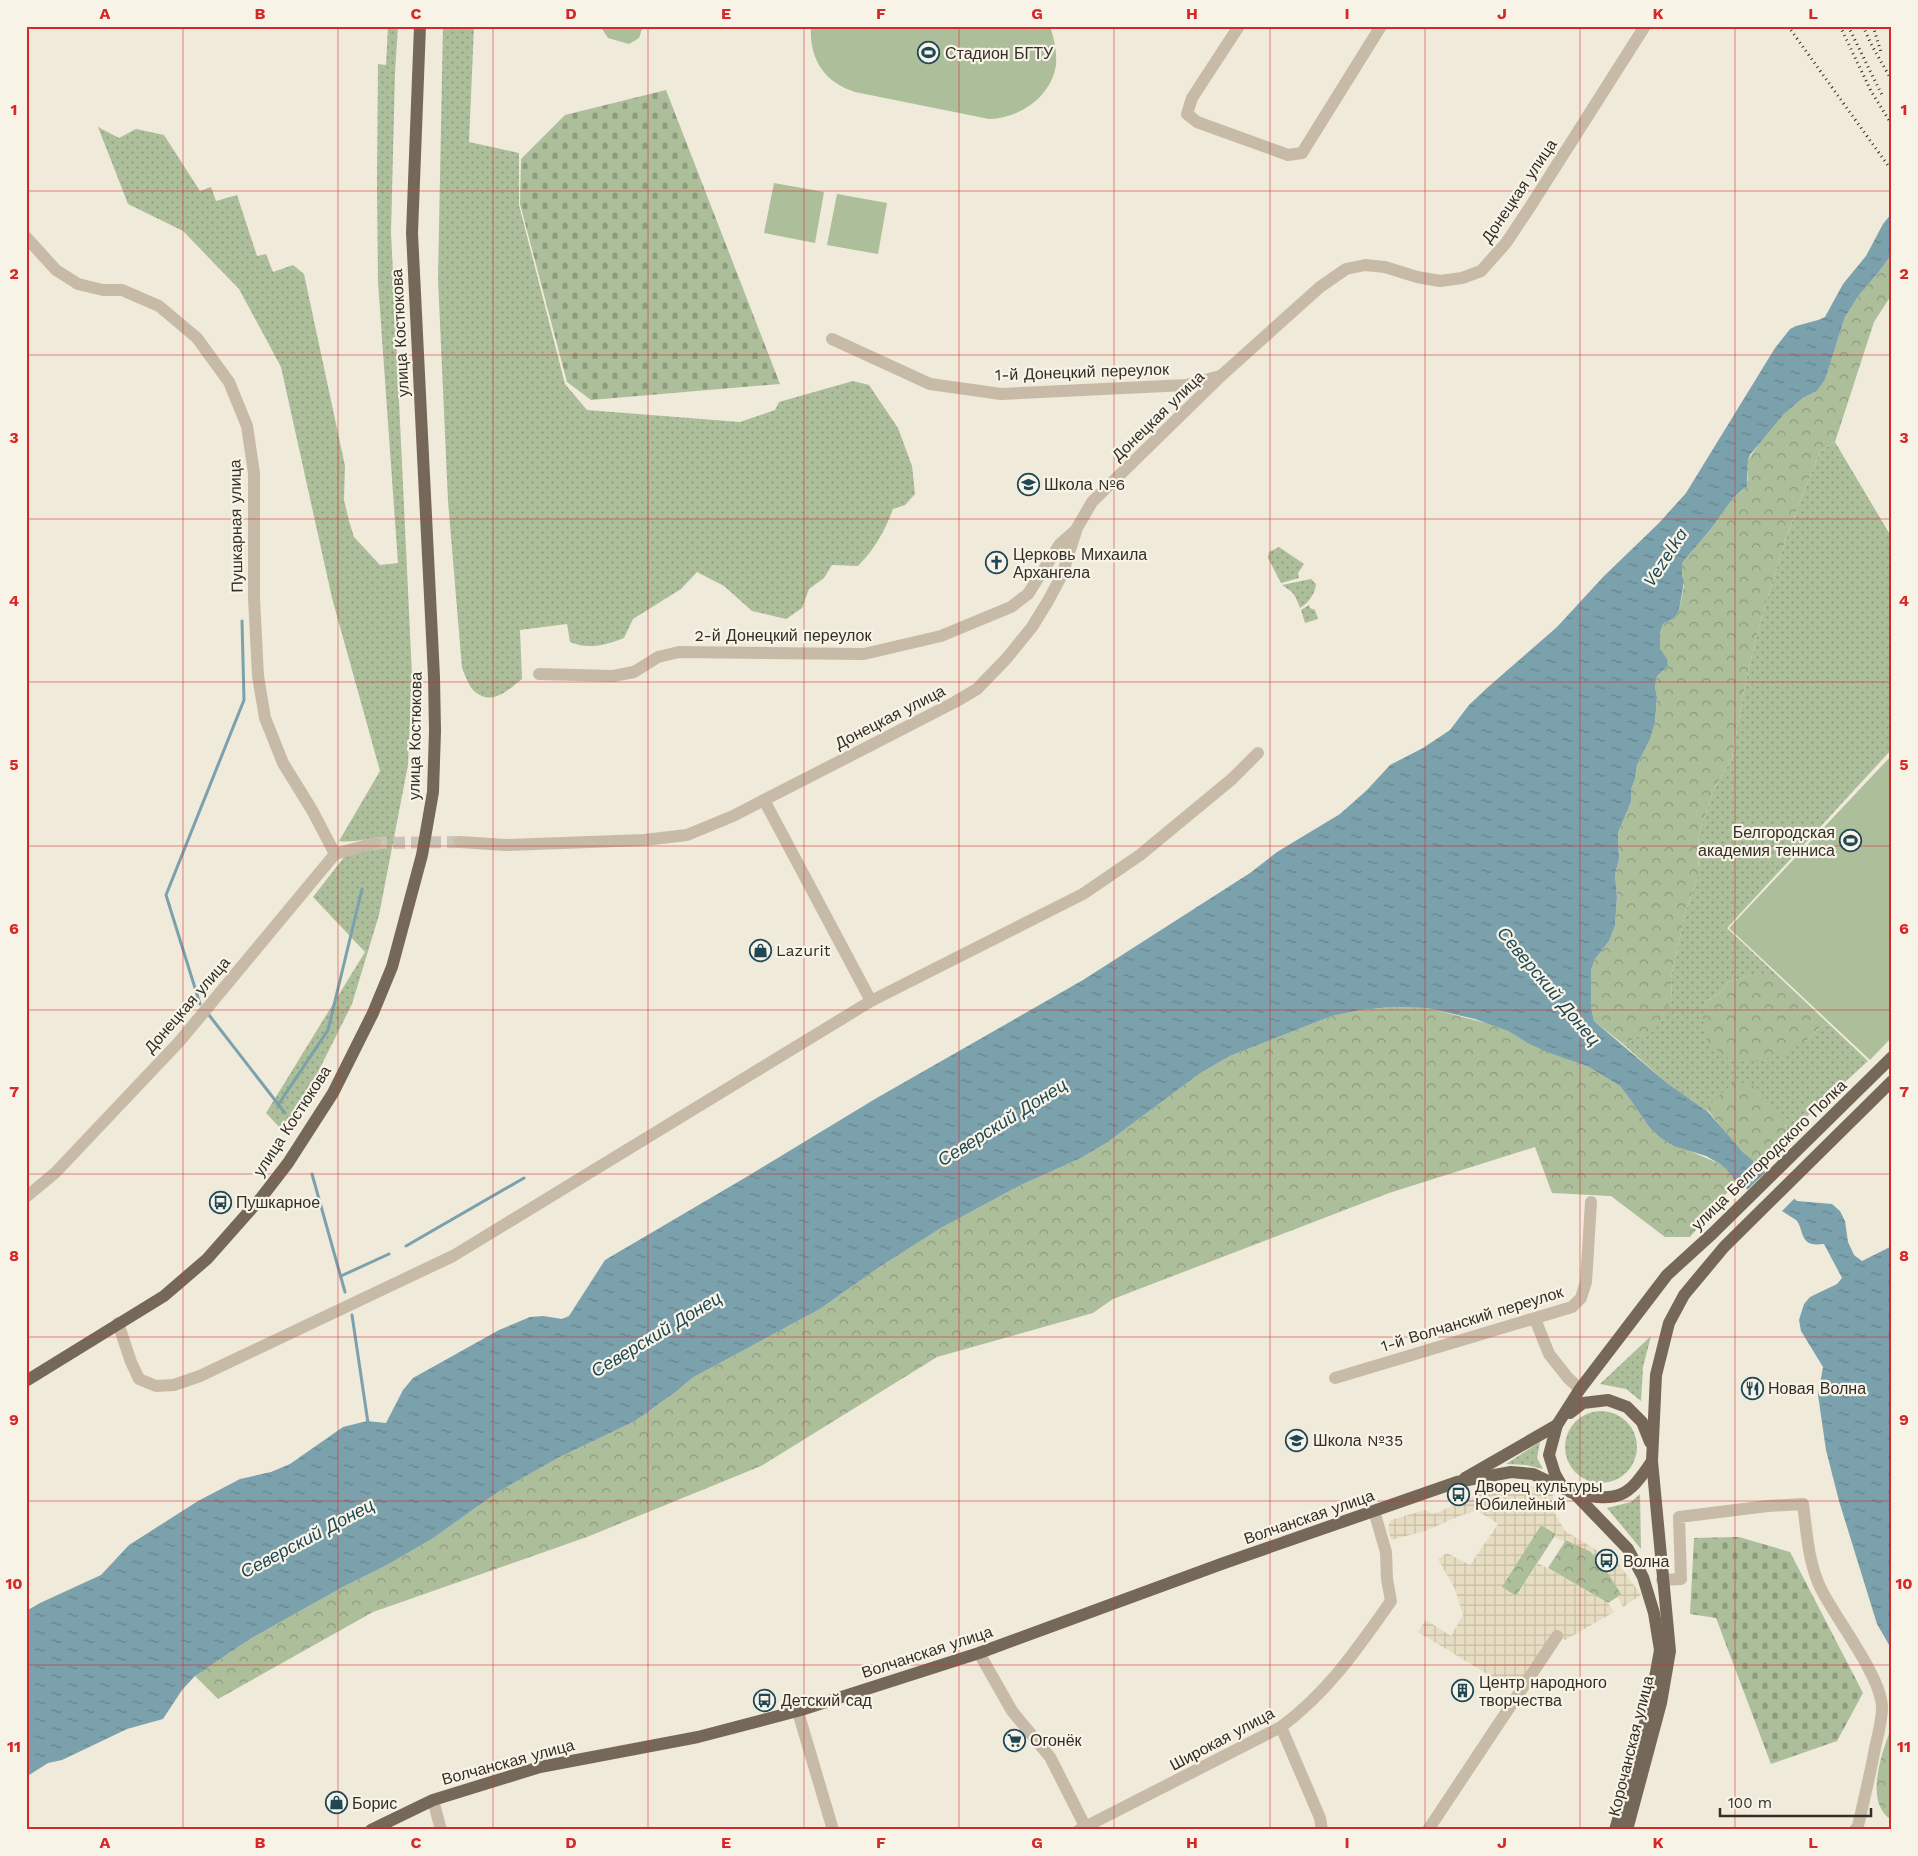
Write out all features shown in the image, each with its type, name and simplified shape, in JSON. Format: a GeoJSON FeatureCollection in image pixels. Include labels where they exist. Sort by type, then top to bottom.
{"type":"FeatureCollection","features":[{"type":"Feature","properties":{"kind":"main road","name":"улица Костюкова"},"geometry":{"type":"LineString","coordinates":[[26,1381],[164,1296],[207,1259],[261,1198],[312,1127],[333,1093],[369,1021],[392,967],[422,855],[433,792],[435,731],[412,233],[420,26]]}},
{"type":"Feature","properties":{"kind":"main road","name":"улица Белгородского Полка"},"geometry":{"type":"LineString","coordinates":[[1559,1422],[1580,1389],[1667,1275],[1712,1234],[1892,1057]]}},
{"type":"Feature","properties":{"kind":"main road","name":"улица Белгородского Полка"},"geometry":{"type":"LineString","coordinates":[[1652,1447],[1656,1375],[1669,1323],[1684,1296],[1724,1247],[1892,1081]]}},
{"type":"Feature","properties":{"kind":"main road"},"geometry":{"type":"LineString","coordinates":[[1457,1482],[1511,1472],[1533,1474],[1569,1491],[1600,1498],[1617,1496],[1630,1490],[1652,1461],[1652,1447],[1642,1422],[1627,1407],[1580,1389]]}},
{"type":"Feature","properties":{"kind":"main road"},"geometry":{"type":"LineString","coordinates":[[1457,1482],[1559,1422],[1583,1403],[1608,1400]]}},
{"type":"Feature","properties":{"kind":"main road"},"geometry":{"type":"LineString","coordinates":[[1559,1422],[1549,1455],[1555,1474],[1569,1491]]}},
{"type":"Feature","properties":{"kind":"main road","name":"Корочанская улица"},"geometry":{"type":"LineString","coordinates":[[1626,1830],[1661,1704],[1670,1650],[1652,1461]]}},
{"type":"Feature","properties":{"kind":"main road","name":"Волчанская улица"},"geometry":{"type":"LineString","coordinates":[[371,1830],[434,1800],[540,1767],[698,1737],[798,1712],[979,1653],[1224,1563],[1457,1482]]}},
{"type":"Feature","properties":{"kind":"main road","name":"Корочанская улица"},"geometry":{"type":"LineString","coordinates":[[1569,1491],[1628,1549],[1643,1577],[1654,1613],[1660,1650],[1650,1705],[1615,1830]]}},
{"type":"Feature","properties":{"kind":"street"},"geometry":{"type":"LineString","coordinates":[[1239,26],[1192,98],[1187,114],[1197,122],[1288,155],[1302,154],[1381,26]]}},
{"type":"Feature","properties":{"kind":"street","name":"Донецкая улица"},"geometry":{"type":"LineString","coordinates":[[460,842],[505,845],[644,840],[687,835],[733,816],[977,689],[1006,659],[1032,627],[1048,601],[1062,575],[1077,528],[1092,502],[1222,375],[1320,287],[1346,269],[1365,265],[1385,267],[1417,277],[1440,281],[1462,278],[1481,271],[1506,243],[1525,215],[1645,26]]}},
{"type":"Feature","properties":{"kind":"street","name":"Пушкарная улица"},"geometry":{"type":"LineString","coordinates":[[28,242],[56,270],[78,284],[103,290],[122,290],[159,306],[197,338],[229,382],[246,426],[254,473],[254,598],[258,676],[266,718],[283,763],[312,810],[335,854]]}},
{"type":"Feature","properties":{"kind":"street","name":"1-й Донецкий переулок"},"geometry":{"type":"LineString","coordinates":[[832,339],[930,384],[1002,394],[1186,385],[1222,375]]}},
{"type":"Feature","properties":{"kind":"street","name":"2-й Донецкий переулок"},"geometry":{"type":"LineString","coordinates":[[538,674],[613,676],[634,672],[658,657],[679,652],[864,654],[941,636],[1017,603],[1028,594],[1060,544],[1077,528]]}},
{"type":"Feature","properties":{"kind":"street"},"geometry":{"type":"LineString","coordinates":[[118,1323],[131,1362],[139,1379],[156,1386],[174,1386],[200,1376],[359,1302],[453,1256],[871,1000],[1083,894],[1140,855],[1232,779],[1258,753]]}},
{"type":"Feature","properties":{"kind":"street"},"geometry":{"type":"LineString","coordinates":[[764,800],[871,1000]]}},
{"type":"Feature","properties":{"kind":"street"},"geometry":{"type":"LineString","coordinates":[[335,854],[374,843]]}},
{"type":"Feature","properties":{"kind":"street","name":"Донецкая улица"},"geometry":{"type":"LineString","coordinates":[[26,1198],[55,1172],[178,1042],[335,854]]}},
{"type":"Feature","properties":{"kind":"street","name":"1-й Волчанский переулок"},"geometry":{"type":"LineString","coordinates":[[1335,1378],[1572,1307],[1581,1298],[1586,1282],[1591,1202]]}},
{"type":"Feature","properties":{"kind":"street"},"geometry":{"type":"LineString","coordinates":[[1535,1318],[1549,1354],[1568,1378],[1580,1389]]}},
{"type":"Feature","properties":{"kind":"street"},"geometry":{"type":"LineString","coordinates":[[1662,1580],[1681,1579],[1679,1516],[1803,1504],[1808,1552],[1813,1570],[1822,1590],[1849,1635],[1877,1688],[1882,1706],[1867,1787],[1858,1826],[1855,1830]]}},
{"type":"Feature","properties":{"kind":"street","name":"Широкая улица"},"geometry":{"type":"LineString","coordinates":[[1084,1829],[1281,1727],[1304,1710],[1346,1665],[1391,1601],[1387,1579],[1386,1552],[1374,1511]]}},
{"type":"Feature","properties":{"kind":"street"},"geometry":{"type":"LineString","coordinates":[[1428,1830],[1557,1636]]}},
{"type":"Feature","properties":{"kind":"street"},"geometry":{"type":"LineString","coordinates":[[979,1653],[1012,1711],[1050,1757],[1084,1829]]}},
{"type":"Feature","properties":{"kind":"street"},"geometry":{"type":"LineString","coordinates":[[798,1712],[833,1830]]}},
{"type":"Feature","properties":{"kind":"street"},"geometry":{"type":"LineString","coordinates":[[1281,1727],[1320,1818],[1319,1828]]}},
{"type":"Feature","properties":{"kind":"street"},"geometry":{"type":"LineString","coordinates":[[434,1800],[442,1830]]}},
{"type":"Feature","properties":{"kind":"green space"},"geometry":{"type":"Polygon","coordinates":[[[388,26],[398,26],[391,232],[412,675],[408,765],[379,915],[352,1004],[315,1078],[283,1131],[266,1113],[365,952],[313,897],[345,856],[361,851],[379,849],[378,838],[339,841],[380,771],[332,598],[281,367],[239,289],[183,231],[128,204],[98,127],[119,138],[136,129],[164,135],[200,191],[211,187],[216,201],[237,195],[257,256],[266,254],[273,272],[293,265],[304,274],[345,466],[344,500],[354,537],[380,565],[398,563],[378,282],[378,64],[386,65],[388,26]]]}},
{"type":"Feature","properties":{"kind":"green space"},"geometry":{"type":"Polygon","coordinates":[[[443,26],[474,26],[469,142],[519,153],[519,205],[565,384],[587,410],[740,422],[775,410],[779,402],[853,381],[869,385],[898,428],[912,466],[915,494],[905,505],[893,509],[878,540],[858,566],[832,565],[824,578],[809,589],[802,608],[786,619],[752,611],[724,586],[697,572],[681,589],[633,619],[624,638],[604,644],[584,646],[570,642],[567,624],[520,630],[522,679],[506,692],[494,697],[482,696],[475,692],[469,684],[462,668],[448,501],[438,279],[443,26]]]}},
{"type":"Feature","properties":{"kind":"green space"},"geometry":{"type":"Polygon","coordinates":[[[603,26],[643,26],[639,38],[629,44],[608,38],[602,29],[603,26]]]}},
{"type":"Feature","properties":{"kind":"green space","name":"Стадион БГТУ"},"geometry":{"type":"Polygon","coordinates":[[[811,26],[1050,26],[1055,45],[1056,65],[1048,87],[1032,104],[1012,115],[989,119],[855,92],[844,88],[827,75],[816,59],[811,38],[811,26]]]}},
{"type":"Feature","properties":{"kind":"green space"},"geometry":{"type":"Polygon","coordinates":[[[666,90],[780,384],[591,400],[567,382],[520,204],[521,159],[565,115],[666,90]]]}},
{"type":"Feature","properties":{"kind":"green space"},"geometry":{"type":"Polygon","coordinates":[[[774,183],[824,192],[815,243],[764,233],[774,183]]]}},
{"type":"Feature","properties":{"kind":"green space"},"geometry":{"type":"Polygon","coordinates":[[[837,194],[887,203],[878,254],[827,245],[837,194]]]}},
{"type":"Feature","properties":{"kind":"green space"},"geometry":{"type":"Polygon","coordinates":[[[1892,254],[1892,294],[1874,322],[1835,442],[1820,451],[1787,535],[1760,622],[1746,680],[1732,758],[1714,789],[1699,833],[1698,876],[1685,914],[1671,978],[1672,1000],[1656,1028],[1623,1044],[1594,1021],[1591,1007],[1591,970],[1595,959],[1609,941],[1615,926],[1617,897],[1615,874],[1619,859],[1618,833],[1631,802],[1631,790],[1637,765],[1650,739],[1655,723],[1657,698],[1655,687],[1657,676],[1668,666],[1660,649],[1660,634],[1663,624],[1675,618],[1679,610],[1684,586],[1682,563],[1710,530],[1734,497],[1743,490],[1748,480],[1748,460],[1759,444],[1784,414],[1803,398],[1817,391],[1825,380],[1845,317],[1859,295],[1892,254]]]}},
{"type":"Feature","properties":{"kind":"green space"},"geometry":{"type":"Polygon","coordinates":[[[1835,442],[1892,538],[1892,749],[1727,928],[1778,976],[1749,976],[1728,982],[1719,994],[1704,1003],[1806,1041],[1820,1027],[1830,1025],[1868,1061],[1788,1134],[1786,1125],[1706,1107],[1708,1112],[1667,1083],[1623,1044],[1655,1028],[1672,1000],[1671,978],[1685,914],[1698,876],[1699,833],[1714,789],[1732,758],[1746,680],[1760,622],[1787,535],[1820,451],[1835,442]]]}},
{"type":"Feature","properties":{"kind":"green space"},"geometry":{"type":"Polygon","coordinates":[[[1279,547],[1304,564],[1298,573],[1299,578],[1281,583],[1268,558],[1269,552],[1279,547]]]}},
{"type":"Feature","properties":{"kind":"green space"},"geometry":{"type":"Polygon","coordinates":[[[1311,579],[1316,584],[1313,595],[1300,608],[1294,594],[1282,585],[1311,579]]]}},
{"type":"Feature","properties":{"kind":"green space"},"geometry":{"type":"Polygon","coordinates":[[[1309,605],[1310,608],[1315,610],[1318,619],[1305,623],[1301,610],[1309,605]]]}},
{"type":"Feature","properties":{"kind":"green space","name":"Белгородская академия тенниса"},"geometry":{"type":"Polygon","coordinates":[[[1892,755],[1892,1037],[1870,1060],[1729,928],[1892,755]]]}},
{"type":"Feature","properties":{"kind":"green space"},"geometry":{"type":"Polygon","coordinates":[[[1749,976],[1778,976],[1830,1025],[1820,1027],[1806,1041],[1783,1054],[1757,1061],[1729,1059],[1707,1042],[1703,1018],[1704,1003],[1719,994],[1728,982],[1749,976]]]}},
{"type":"Feature","properties":{"kind":"green space"},"geometry":{"type":"Polygon","coordinates":[[[1391,1007],[1427,1008],[1494,1025],[1527,1043],[1587,1066],[1620,1086],[1649,1127],[1690,1151],[1720,1164],[1736,1182],[1690,1237],[1665,1237],[1611,1196],[1552,1193],[1535,1147],[1389,1193],[1113,1299],[1093,1313],[937,1357],[761,1466],[587,1537],[373,1612],[218,1699],[195,1676],[250,1639],[432,1539],[498,1492],[558,1458],[635,1421],[692,1378],[820,1309],[878,1268],[941,1228],[1021,1185],[1081,1158],[1108,1142],[1199,1074],[1230,1056],[1332,1016],[1361,1010],[1391,1007]]]}},
{"type":"Feature","properties":{"kind":"green space"},"geometry":{"type":"Polygon","coordinates":[[[1733,1083],[1751,1083],[1786,1126],[1788,1134],[1755,1164],[1728,1136],[1706,1108],[1733,1083]]]}},
{"type":"Feature","properties":{"kind":"green space"},"geometry":{"type":"Polygon","coordinates":[[[1651,1336],[1643,1367],[1641,1401],[1626,1389],[1600,1384],[1651,1336]]]}},
{"type":"Feature","properties":{"kind":"green space"},"geometry":{"type":"Polygon","coordinates":[[[1594,1411],[1608,1411],[1627,1421],[1637,1440],[1637,1454],[1627,1473],[1608,1483],[1594,1483],[1575,1473],[1565,1454],[1565,1440],[1575,1421],[1594,1411]]]}},
{"type":"Feature","properties":{"kind":"green space"},"geometry":{"type":"Polygon","coordinates":[[[1540,1442],[1537,1458],[1543,1469],[1526,1465],[1506,1464],[1540,1442]]]}},
{"type":"Feature","properties":{"kind":"green space"},"geometry":{"type":"Polygon","coordinates":[[[1640,1494],[1641,1549],[1607,1508],[1631,1502],[1640,1494]]]}},
{"type":"Feature","properties":{"kind":"green space"},"geometry":{"type":"Polygon","coordinates":[[[1541,1525],[1556,1534],[1516,1596],[1501,1587],[1541,1525]]]}},
{"type":"Feature","properties":{"kind":"green space"},"geometry":{"type":"Polygon","coordinates":[[[1739,1537],[1790,1552],[1863,1693],[1837,1741],[1771,1764],[1716,1618],[1690,1614],[1694,1538],[1739,1537]]]}},
{"type":"Feature","properties":{"kind":"green space"},"geometry":{"type":"Polygon","coordinates":[[[1566,1540],[1590,1551],[1606,1569],[1622,1594],[1608,1603],[1548,1568],[1566,1540]]]}},
{"type":"Feature","properties":{"kind":"green space"},"geometry":{"type":"Polygon","coordinates":[[[1890,1731],[1892,1733],[1892,1820],[1884,1813],[1879,1803],[1877,1791],[1879,1765],[1890,1731]]]}},
{"type":"Feature","properties":{"kind":"shaded area"},"geometry":{"type":"Polygon","coordinates":[[[1507,1484],[1530,1486],[1545,1490],[1553,1495],[1554,1512],[1565,1531],[1618,1563],[1641,1595],[1623,1607],[1618,1597],[1621,1594],[1606,1570],[1591,1552],[1555,1537],[1556,1534],[1541,1525],[1502,1587],[1516,1596],[1538,1563],[1608,1603],[1614,1612],[1565,1640],[1557,1636],[1515,1691],[1418,1632],[1426,1620],[1451,1636],[1463,1615],[1455,1589],[1438,1559],[1447,1553],[1470,1565],[1498,1524],[1476,1511],[1425,1531],[1391,1540],[1388,1527],[1391,1520],[1425,1510],[1434,1514],[1487,1490],[1507,1484]]]}},
{"type":"Feature","properties":{"kind":"water"},"geometry":{"type":"Polygon","coordinates":[[[1892,213],[1892,254],[1859,295],[1845,317],[1825,380],[1817,391],[1803,398],[1784,414],[1750,455],[1748,460],[1747,486],[1734,497],[1710,530],[1682,563],[1684,582],[1679,610],[1675,618],[1663,624],[1660,633],[1660,649],[1667,659],[1668,666],[1657,676],[1655,687],[1657,697],[1655,723],[1650,739],[1637,765],[1631,790],[1631,802],[1618,833],[1619,859],[1615,874],[1617,897],[1615,926],[1609,941],[1595,959],[1591,970],[1591,1007],[1594,1021],[1667,1083],[1708,1112],[1742,1151],[1797,1201],[1832,1204],[1840,1211],[1845,1221],[1848,1242],[1854,1255],[1862,1261],[1892,1246],[1892,1650],[1877,1624],[1839,1501],[1826,1450],[1818,1395],[1823,1367],[1801,1331],[1799,1320],[1804,1304],[1810,1297],[1837,1284],[1842,1278],[1824,1244],[1814,1244],[1805,1240],[1796,1220],[1736,1182],[1720,1164],[1706,1156],[1674,1146],[1661,1138],[1649,1127],[1620,1086],[1587,1066],[1550,1053],[1527,1043],[1508,1031],[1475,1019],[1427,1008],[1391,1007],[1361,1010],[1332,1016],[1230,1056],[1199,1074],[1108,1142],[1081,1158],[1021,1185],[941,1228],[878,1268],[820,1309],[692,1378],[635,1421],[558,1458],[498,1492],[432,1539],[250,1639],[195,1676],[182,1690],[163,1719],[127,1729],[62,1760],[48,1763],[26,1777],[26,1611],[101,1575],[129,1545],[198,1501],[240,1479],[271,1472],[290,1464],[343,1427],[367,1421],[386,1423],[403,1390],[413,1378],[499,1330],[530,1317],[543,1316],[562,1319],[569,1316],[605,1260],[875,1099],[1083,980],[1250,873],[1277,852],[1340,814],[1367,790],[1390,765],[1423,748],[1450,730],[1469,705],[1557,627],[1604,576],[1659,523],[1686,493],[1775,348],[1790,329],[1825,317],[1843,284],[1866,256],[1883,224],[1892,213]]]}},
{"type":"Feature","properties":{"kind":"pier"},"geometry":{"type":"Polygon","coordinates":[[[1767,1171],[1796,1197],[1779,1214],[1746,1191],[1767,1171]]]}},
{"type":"Feature","properties":{"kind":"waterway"},"geometry":{"type":"LineString","coordinates":[[200,1004],[166,895],[244,700],[242,621]]}},
{"type":"Feature","properties":{"kind":"waterway"},"geometry":{"type":"LineString","coordinates":[[278,1105],[328,1030],[362,889]]}},
{"type":"Feature","properties":{"kind":"waterway"},"geometry":{"type":"LineString","coordinates":[[209,1015],[285,1113]]}},
{"type":"Feature","properties":{"kind":"waterway"},"geometry":{"type":"LineString","coordinates":[[312,1174],[345,1292]]}},
{"type":"Feature","properties":{"kind":"waterway"},"geometry":{"type":"LineString","coordinates":[[406,1246],[524,1178]]}},
{"type":"Feature","properties":{"kind":"waterway"},"geometry":{"type":"LineString","coordinates":[[341,1276],[389,1254]]}},
{"type":"Feature","properties":{"kind":"waterway"},"geometry":{"type":"LineString","coordinates":[[352,1315],[368,1423]]}},
{"type":"Feature","properties":{"kind":"tunnel"},"geometry":{"type":"LineString","coordinates":[[375,843],[460,842]]}},
{"type":"Feature","properties":{"kind":"railway"},"geometry":{"type":"LineString","coordinates":[[1788,26],[1892,171]]}},
{"type":"Feature","properties":{"kind":"railway"},"geometry":{"type":"LineString","coordinates":[[1840,26],[1871,91],[1892,125]]}},
{"type":"Feature","properties":{"kind":"railway"},"geometry":{"type":"LineString","coordinates":[[1848,26],[1882,95]]}},
{"type":"Feature","properties":{"kind":"railway"},"geometry":{"type":"LineString","coordinates":[[1863,26],[1892,81]]}},
{"type":"Feature","properties":{"kind":"railway"},"geometry":{"type":"LineString","coordinates":[[1873,26],[1881,52]]}},
{"type":"Feature","properties":{"kind":"place","name":"Стадион БГТУ"},"geometry":{"type":"Point","coordinates":[929,53]}},
{"type":"Feature","properties":{"kind":"place","name":"Школа №6"},"geometry":{"type":"Point","coordinates":[1028,484]}},
{"type":"Feature","properties":{"kind":"place","name":"Церковь Михаила Архангела"},"geometry":{"type":"Point","coordinates":[997,563]}},
{"type":"Feature","properties":{"kind":"place","name":"Белгородская академия тенниса"},"geometry":{"type":"Point","coordinates":[1851,841]}},
{"type":"Feature","properties":{"kind":"place","name":"Lazurit"},"geometry":{"type":"Point","coordinates":[760,950]}},
{"type":"Feature","properties":{"kind":"place","name":"Пушкарное"},"geometry":{"type":"Point","coordinates":[220,1202]}},
{"type":"Feature","properties":{"kind":"place","name":"Новая Волна"},"geometry":{"type":"Point","coordinates":[1752,1388]}},
{"type":"Feature","properties":{"kind":"place","name":"Школа №35"},"geometry":{"type":"Point","coordinates":[1297,1440]}},
{"type":"Feature","properties":{"kind":"place","name":"Дворец культуры Юбилейный"},"geometry":{"type":"Point","coordinates":[1459,1495]}},
{"type":"Feature","properties":{"kind":"place","name":"Волна"},"geometry":{"type":"Point","coordinates":[1607,1561]}},
{"type":"Feature","properties":{"kind":"place","name":"Центр народного творчества"},"geometry":{"type":"Point","coordinates":[1463,1691]}},
{"type":"Feature","properties":{"kind":"place","name":"Детский сад"},"geometry":{"type":"Point","coordinates":[765,1700]}},
{"type":"Feature","properties":{"kind":"place","name":"Огонёк"},"geometry":{"type":"Point","coordinates":[1014,1740]}},
{"type":"Feature","properties":{"kind":"place","name":"Борис"},"geometry":{"type":"Point","coordinates":[336,1803]}},
{"type":"Feature","properties":{"kind":"water label","name":"Vezelka"},"geometry":{"type":"Point","coordinates":[1665,557]}},
{"type":"Feature","properties":{"kind":"water label","name":"Северский Донец"},"geometry":{"type":"Point","coordinates":[1549,986]}},
{"type":"Feature","properties":{"kind":"water label","name":"Северский Донец"},"geometry":{"type":"Point","coordinates":[1002,1122]}},
{"type":"Feature","properties":{"kind":"water label","name":"Северский Донец"},"geometry":{"type":"Point","coordinates":[656,1334]}},
{"type":"Feature","properties":{"kind":"water label","name":"Северский Донец"},"geometry":{"type":"Point","coordinates":[307,1538]}}]}
